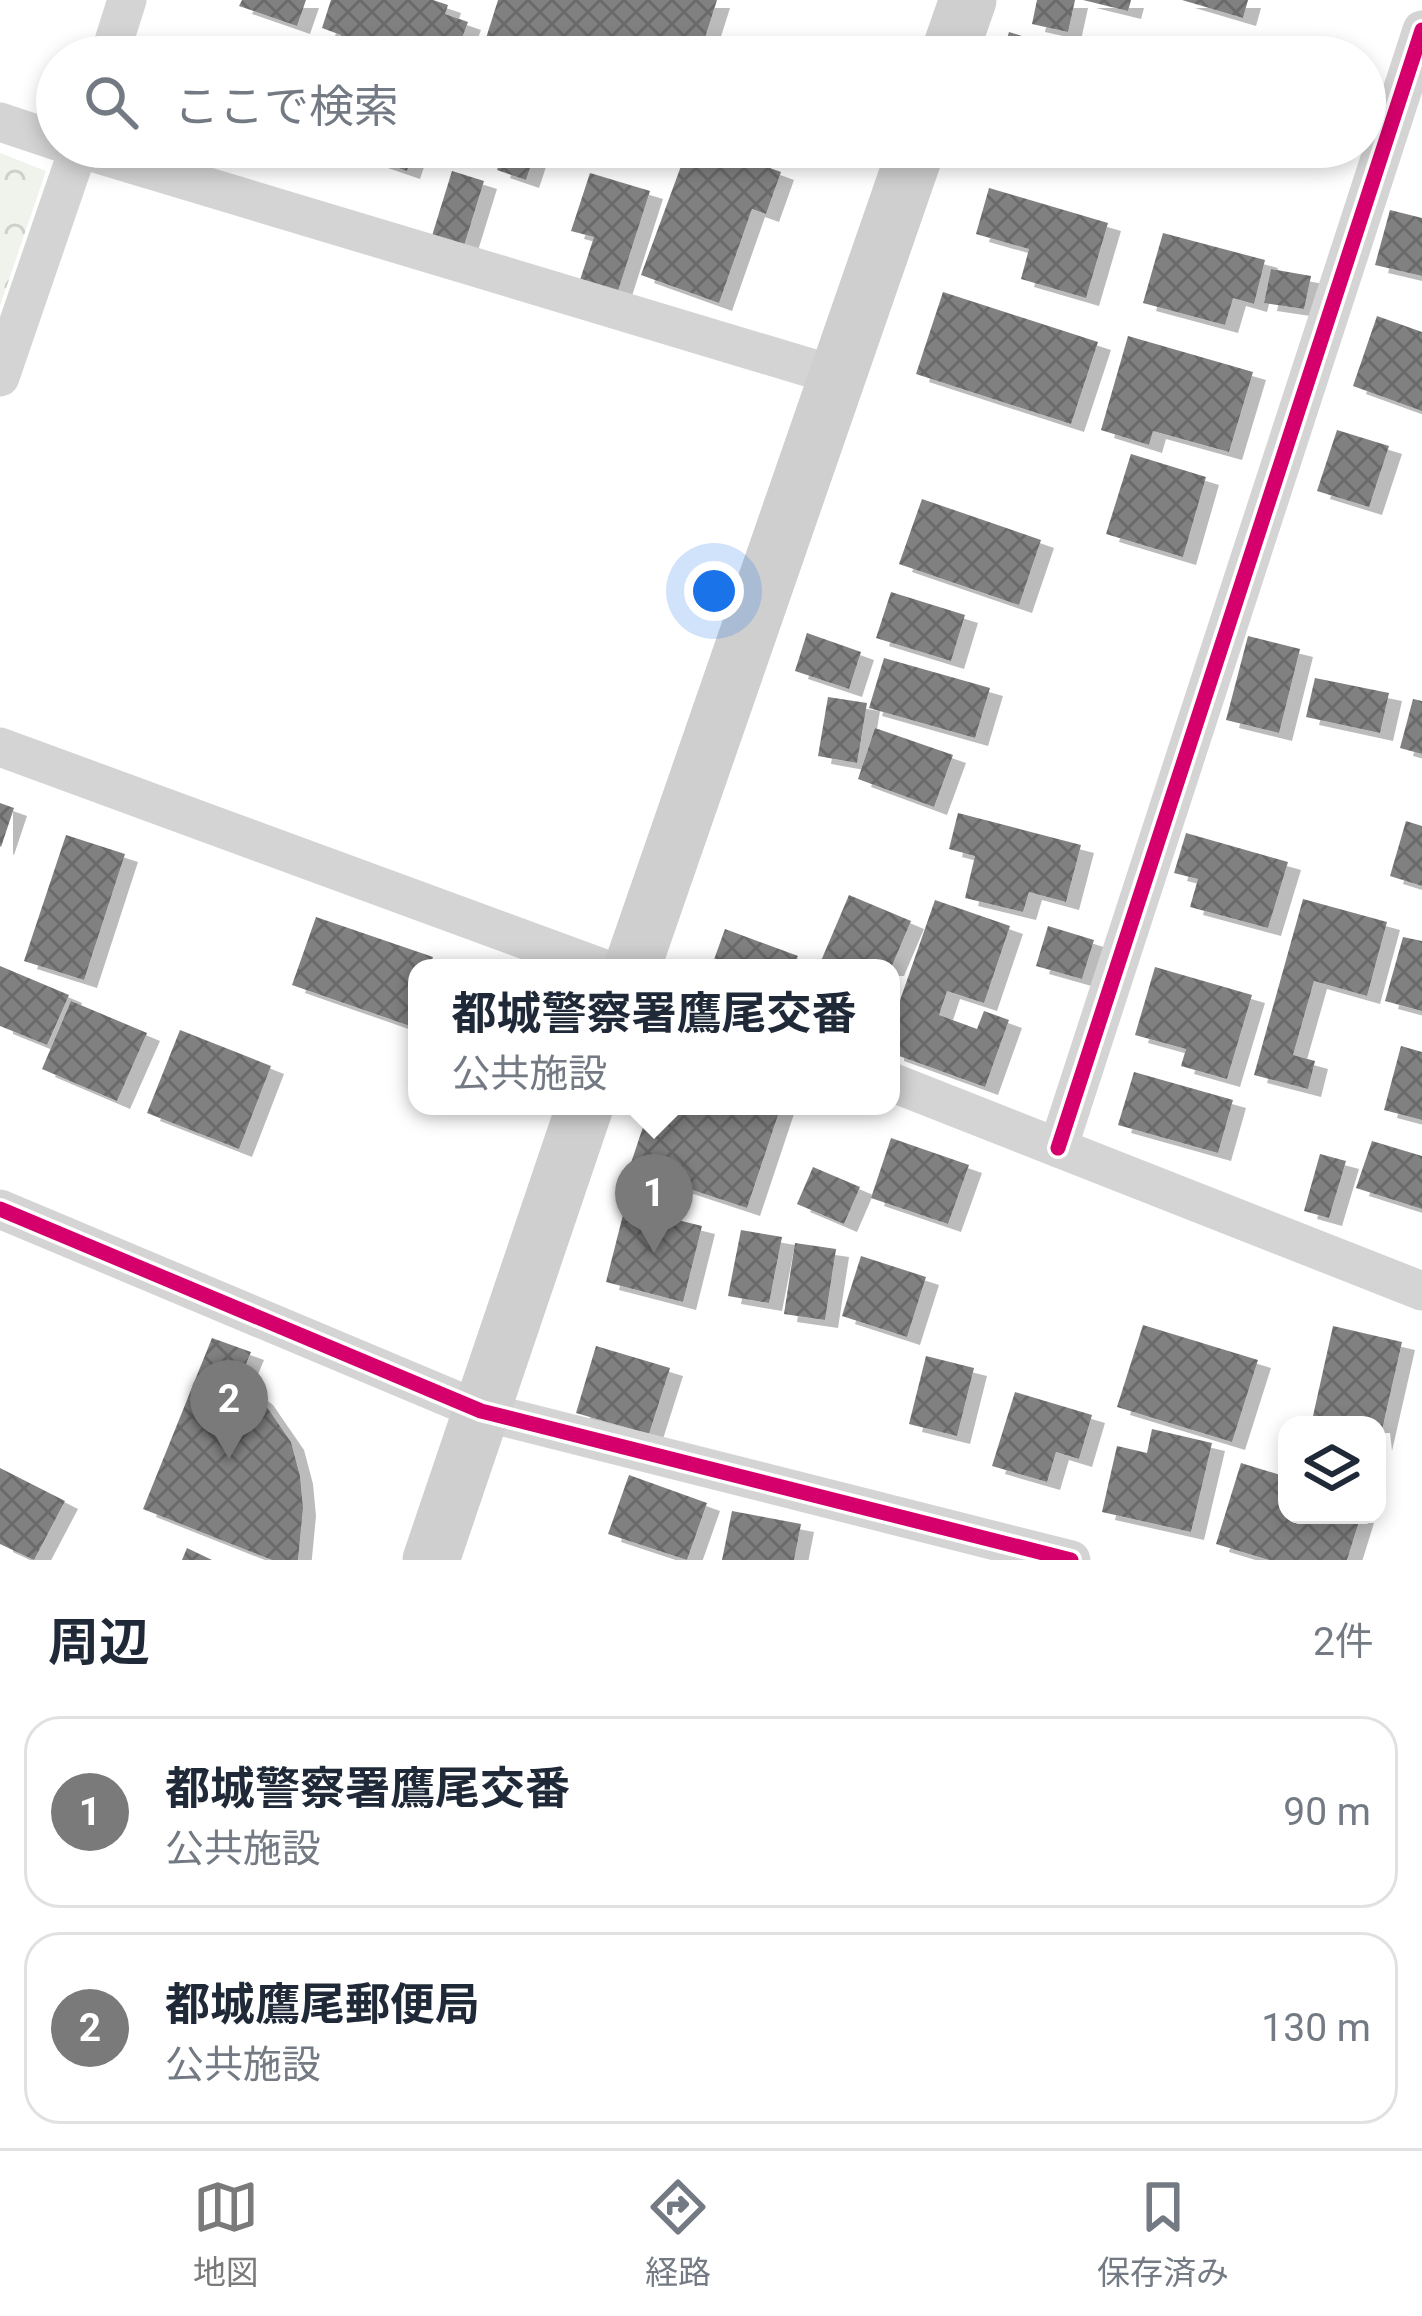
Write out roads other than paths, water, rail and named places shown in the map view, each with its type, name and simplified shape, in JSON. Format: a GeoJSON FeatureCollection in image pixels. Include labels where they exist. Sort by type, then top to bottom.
{"type":"FeatureCollection","features":[{"type":"Feature","properties":{"kind":"street"},"geometry":{"type":"LineString","coordinates":[[116,36],[128,0]]}},
{"type":"Feature","properties":{"kind":"street"},"geometry":{"type":"LineString","coordinates":[[955,36],[968,0]]}},
{"type":"Feature","properties":{"kind":"street"},"geometry":{"type":"LineString","coordinates":[[1386,141],[1422,30]]}},
{"type":"Feature","properties":{"kind":"street"},"geometry":{"type":"LineString","coordinates":[[0,122],[36,134]]}},
{"type":"Feature","properties":{"kind":"street"},"geometry":{"type":"LineString","coordinates":[[0,377],[71,168]]}},
{"type":"Feature","properties":{"kind":"street"},"geometry":{"type":"LineString","coordinates":[[148,168],[837,376]]}},
{"type":"Feature","properties":{"kind":"street"},"geometry":{"type":"LineString","coordinates":[[635,959],[909,168]]}},
{"type":"Feature","properties":{"kind":"street"},"geometry":{"type":"LineString","coordinates":[[1058,1148],[1377,168]]}},
{"type":"Feature","properties":{"kind":"street"},"geometry":{"type":"LineString","coordinates":[[0,747],[577,959]]}},
{"type":"Feature","properties":{"kind":"street"},"geometry":{"type":"LineString","coordinates":[[900,1086],[1422,1291]]}},
{"type":"Feature","properties":{"kind":"street"},"geometry":{"type":"LineString","coordinates":[[431,1560],[582,1115]]}},
{"type":"Feature","properties":{"kind":"street"},"geometry":{"type":"LineString","coordinates":[[0,1209],[481,1411],[1072,1560]]}},
{"type":"Feature","properties":{"kind":"place","name":"都城警察署鷹尾交番"},"geometry":{"type":"Point","coordinates":[654,1253]}},
{"type":"Feature","properties":{"kind":"place","name":"都城鷹尾郵便局"},"geometry":{"type":"Point","coordinates":[229,1459]}}]}
